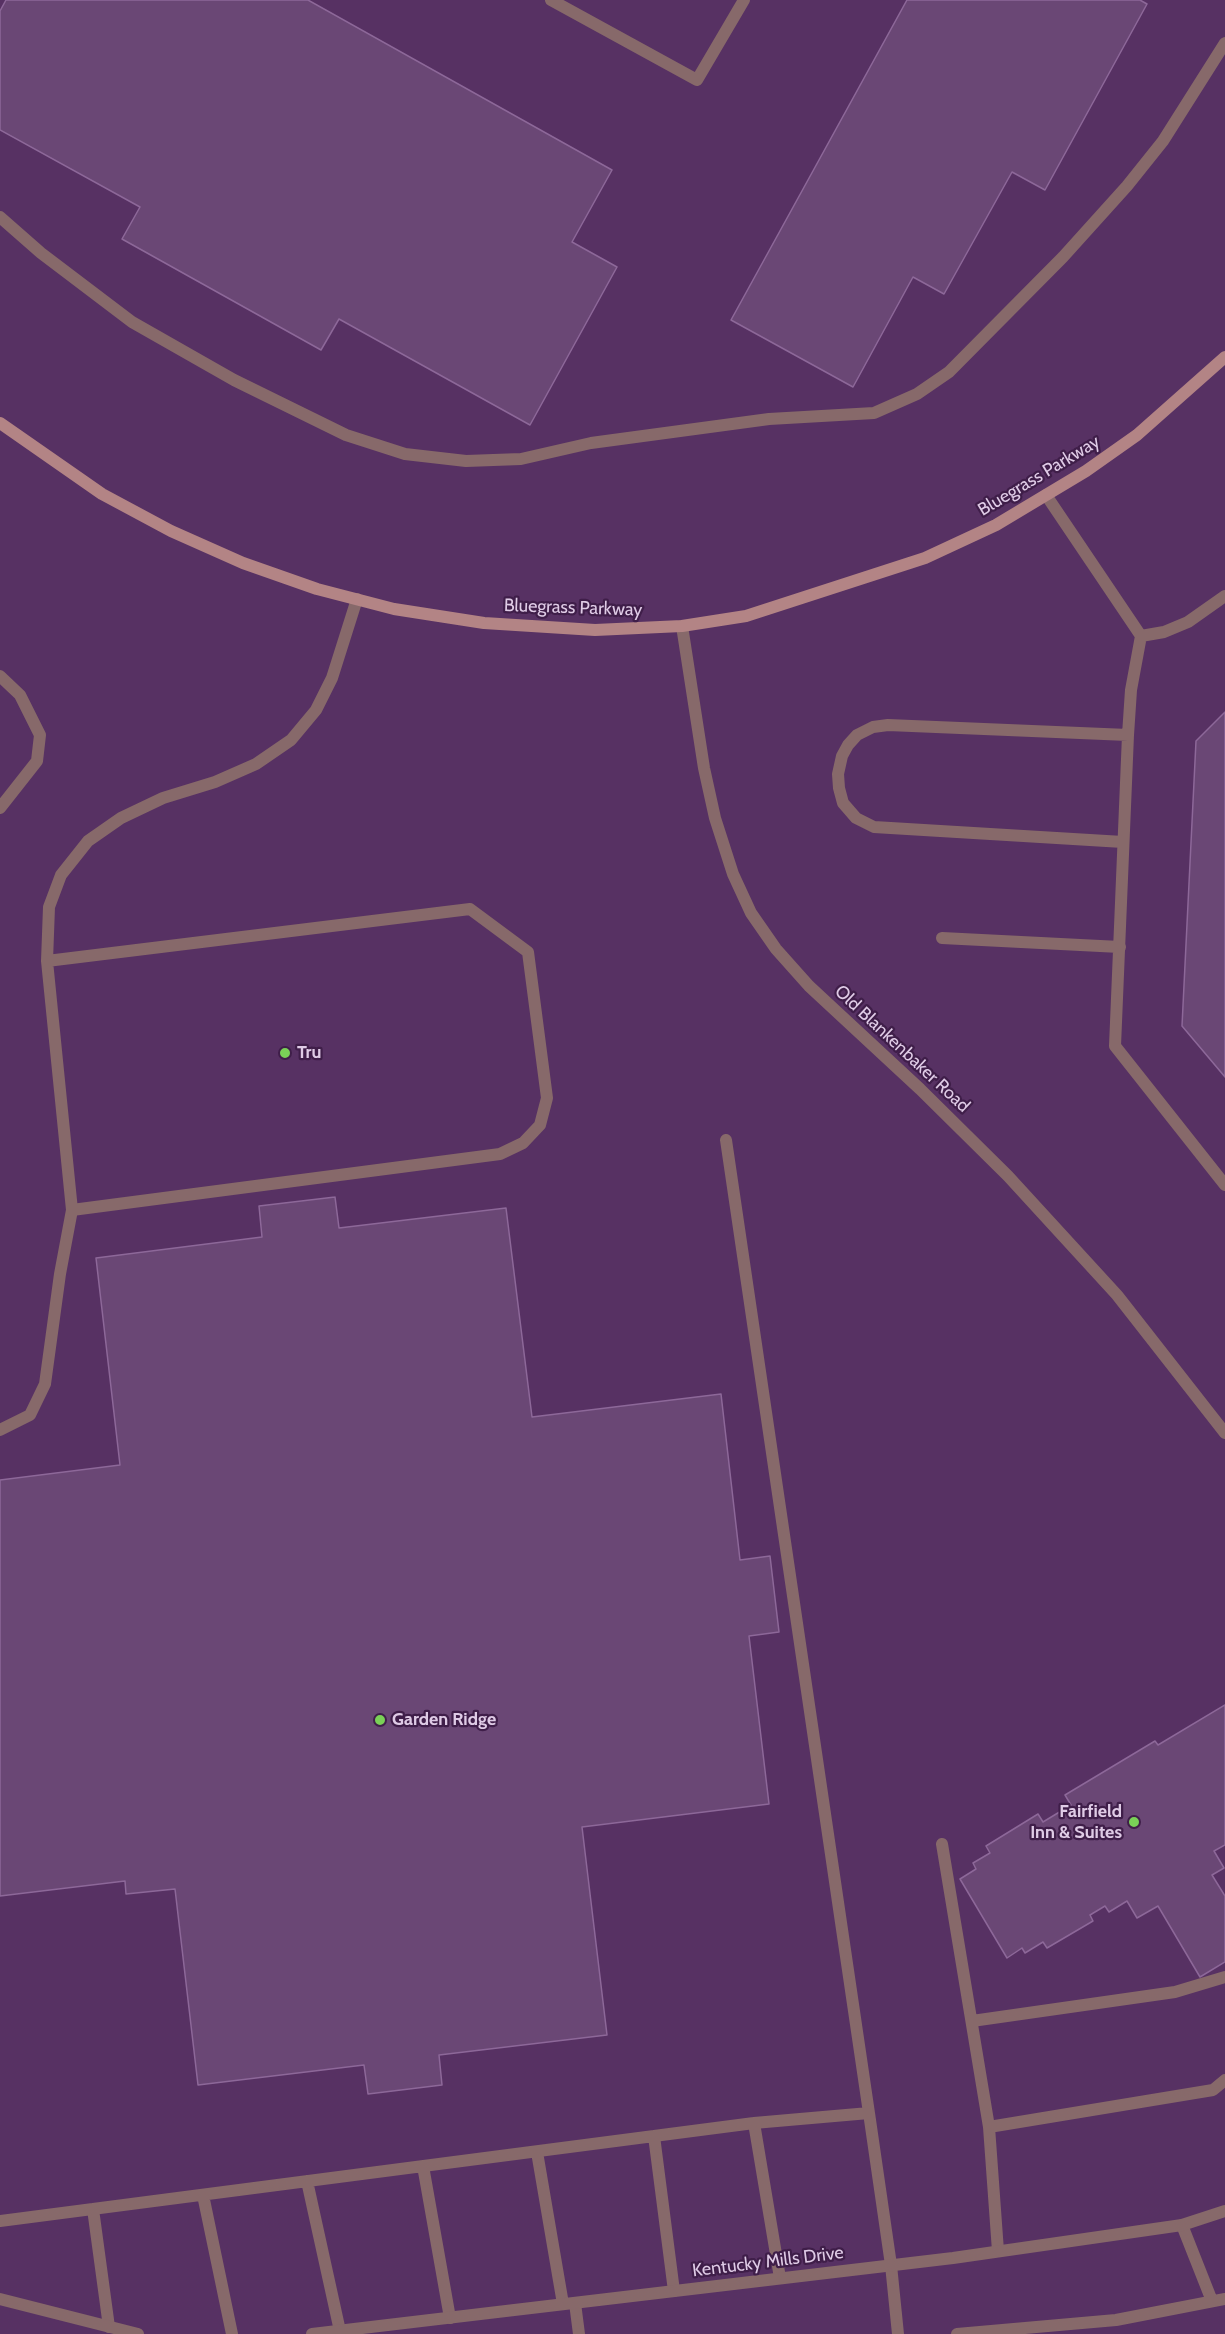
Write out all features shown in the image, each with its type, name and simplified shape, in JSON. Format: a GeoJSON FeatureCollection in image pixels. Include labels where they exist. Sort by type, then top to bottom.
{"type":"FeatureCollection","features":[{"type":"Feature","properties":{"kind":"street"},"geometry":{"type":"LineString","coordinates":[[551,0],[697,80],[744,0]]}},
{"type":"Feature","properties":{"kind":"street"},"geometry":{"type":"LineString","coordinates":[[0,217],[41,253],[132,321],[234,380],[346,435],[405,454],[465,460],[521,459],[591,443],[757,421],[874,413],[916,394],[949,372],[1063,257],[1127,186],[1163,141],[1225,43]]}},
{"type":"Feature","properties":{"kind":"street","name":"Bluegrass Parkway"},"geometry":{"type":"LineString","coordinates":[[0,423],[102,494],[171,531],[243,563],[318,589],[393,609],[484,623],[595,630],[682,626],[746,616],[925,558],[996,525],[1086,471],[1137,435],[1225,357]]}},
{"type":"Feature","properties":{"kind":"street"},"geometry":{"type":"LineString","coordinates":[[1046,495],[1141,636],[1131,690],[1128,735],[1115,1046],[1225,1185]]}},
{"type":"Feature","properties":{"kind":"street"},"geometry":{"type":"LineString","coordinates":[[1141,636],[1164,632],[1188,622],[1225,596]]}},
{"type":"Feature","properties":{"kind":"street"},"geometry":{"type":"LineString","coordinates":[[0,1430],[30,1415],[45,1384],[60,1274],[72,1210],[47,961],[49,908],[61,875],[88,841],[121,818],[163,798],[214,782],[256,764],[291,740],[316,710],[332,678],[357,599]]}},
{"type":"Feature","properties":{"kind":"street","name":"Old Blankenbaker Road"},"geometry":{"type":"LineString","coordinates":[[682,626],[704,768],[715,818],[733,874],[751,913],[776,949],[809,986],[920,1089],[1032,1201],[1117,1295],[1225,1433]]}},
{"type":"Feature","properties":{"kind":"street"},"geometry":{"type":"LineString","coordinates":[[0,676],[20,695],[40,735],[37,760],[0,808]]}},
{"type":"Feature","properties":{"kind":"street"},"geometry":{"type":"LineString","coordinates":[[1123,842],[874,827],[856,818],[843,803],[838,774],[842,756],[848,745],[857,735],[873,727],[888,725],[1128,735]]}},
{"type":"Feature","properties":{"kind":"street"},"geometry":{"type":"LineString","coordinates":[[47,961],[470,909],[528,952],[547,1098],[540,1125],[523,1143],[500,1154],[72,1210]]}},
{"type":"Feature","properties":{"kind":"street"},"geometry":{"type":"LineString","coordinates":[[942,938],[1120,947]]}},
{"type":"Feature","properties":{"kind":"street"},"geometry":{"type":"LineString","coordinates":[[726,1140],[891,2265],[898,2334]]}},
{"type":"Feature","properties":{"kind":"street"},"geometry":{"type":"LineString","coordinates":[[942,1844],[989,2127],[998,2251]]}},
{"type":"Feature","properties":{"kind":"street"},"geometry":{"type":"LineString","coordinates":[[972,2021],[1175,1992],[1225,1977]]}},
{"type":"Feature","properties":{"kind":"street"},"geometry":{"type":"LineString","coordinates":[[989,2127],[1213,2090],[1225,2080]]}},
{"type":"Feature","properties":{"kind":"street"},"geometry":{"type":"LineString","coordinates":[[0,2221],[754,2123],[869,2113]]}},
{"type":"Feature","properties":{"kind":"street"},"geometry":{"type":"LineString","coordinates":[[754,2123],[780,2278]]}},
{"type":"Feature","properties":{"kind":"street"},"geometry":{"type":"LineString","coordinates":[[654,2136],[675,2291]]}},
{"type":"Feature","properties":{"kind":"street"},"geometry":{"type":"LineString","coordinates":[[537,2152],[569,2303],[579,2334]]}},
{"type":"Feature","properties":{"kind":"street"},"geometry":{"type":"LineString","coordinates":[[423,2166],[450,2318]]}},
{"type":"Feature","properties":{"kind":"street"},"geometry":{"type":"LineString","coordinates":[[307,2181],[340,2331]]}},
{"type":"Feature","properties":{"kind":"street"},"geometry":{"type":"LineString","coordinates":[[202,2195],[232,2334]]}},
{"type":"Feature","properties":{"kind":"street"},"geometry":{"type":"LineString","coordinates":[[93,2209],[109,2326]]}},
{"type":"Feature","properties":{"kind":"street","name":"Kentucky Mills Drive"},"geometry":{"type":"LineString","coordinates":[[312,2334],[998,2251],[1182,2225],[1225,2211]]}},
{"type":"Feature","properties":{"kind":"street"},"geometry":{"type":"LineString","coordinates":[[1182,2225],[1212,2301]]}},
{"type":"Feature","properties":{"kind":"street"},"geometry":{"type":"LineString","coordinates":[[0,2299],[138,2334]]}},
{"type":"Feature","properties":{"kind":"street"},"geometry":{"type":"LineString","coordinates":[[957,2334],[1116,2320],[1225,2299]]}},
{"type":"Feature","properties":{"kind":"shaded area"},"geometry":{"type":"Polygon","coordinates":[[[0,0],[1225,0],[1225,2334],[0,2334],[0,0]]]}},
{"type":"Feature","properties":{"kind":"building"},"geometry":{"type":"Polygon","coordinates":[[[6,0],[308,0],[612,170],[572,242],[617,267],[530,425],[339,319],[321,350],[122,239],[140,207],[0,130],[0,11],[6,0]]]}},
{"type":"Feature","properties":{"kind":"building"},"geometry":{"type":"Polygon","coordinates":[[[907,0],[1140,0],[1147,4],[1045,190],[1012,172],[944,294],[913,277],[853,387],[731,320],[907,0]]]}},
{"type":"Feature","properties":{"kind":"building"},"geometry":{"type":"Polygon","coordinates":[[[1225,712],[1225,1077],[1182,1026],[1196,741],[1225,712]]]}},
{"type":"Feature","properties":{"kind":"building","name":"Garden Ridge"},"geometry":{"type":"Polygon","coordinates":[[[335,1197],[339,1228],[506,1208],[532,1417],[721,1394],[740,1560],[770,1556],[779,1632],[749,1636],[769,1804],[582,1827],[607,2035],[439,2055],[442,2085],[368,2094],[364,2065],[198,2085],[175,1889],[126,1894],[125,1881],[0,1896],[0,1480],[120,1465],[96,1258],[262,1237],[259,1206],[335,1197]]]}},
{"type":"Feature","properties":{"kind":"building"},"geometry":{"type":"Polygon","coordinates":[[[1225,1705],[1225,1845],[1214,1851],[1224,1868],[1212,1875],[1225,1896],[1225,1962],[1200,1977],[1158,1906],[1137,1918],[1127,1901],[1109,1912],[1105,1906],[1090,1915],[1093,1921],[1047,1948],[1043,1942],[1025,1953],[1022,1948],[1007,1958],[960,1879],[976,1869],[973,1863],[990,1853],[986,1846],[1038,1814],[1043,1822],[1071,1805],[1065,1795],[1155,1741],[1158,1745],[1225,1705]]]}},
{"type":"Feature","properties":{"kind":"place","name":"Tru"},"geometry":{"type":"Point","coordinates":[285,1053]}},
{"type":"Feature","properties":{"kind":"place","name":"Garden Ridge"},"geometry":{"type":"Point","coordinates":[380,1720]}},
{"type":"Feature","properties":{"kind":"place","name":"Fairfield Inn & Suites"},"geometry":{"type":"Point","coordinates":[1134,1822]}}]}
